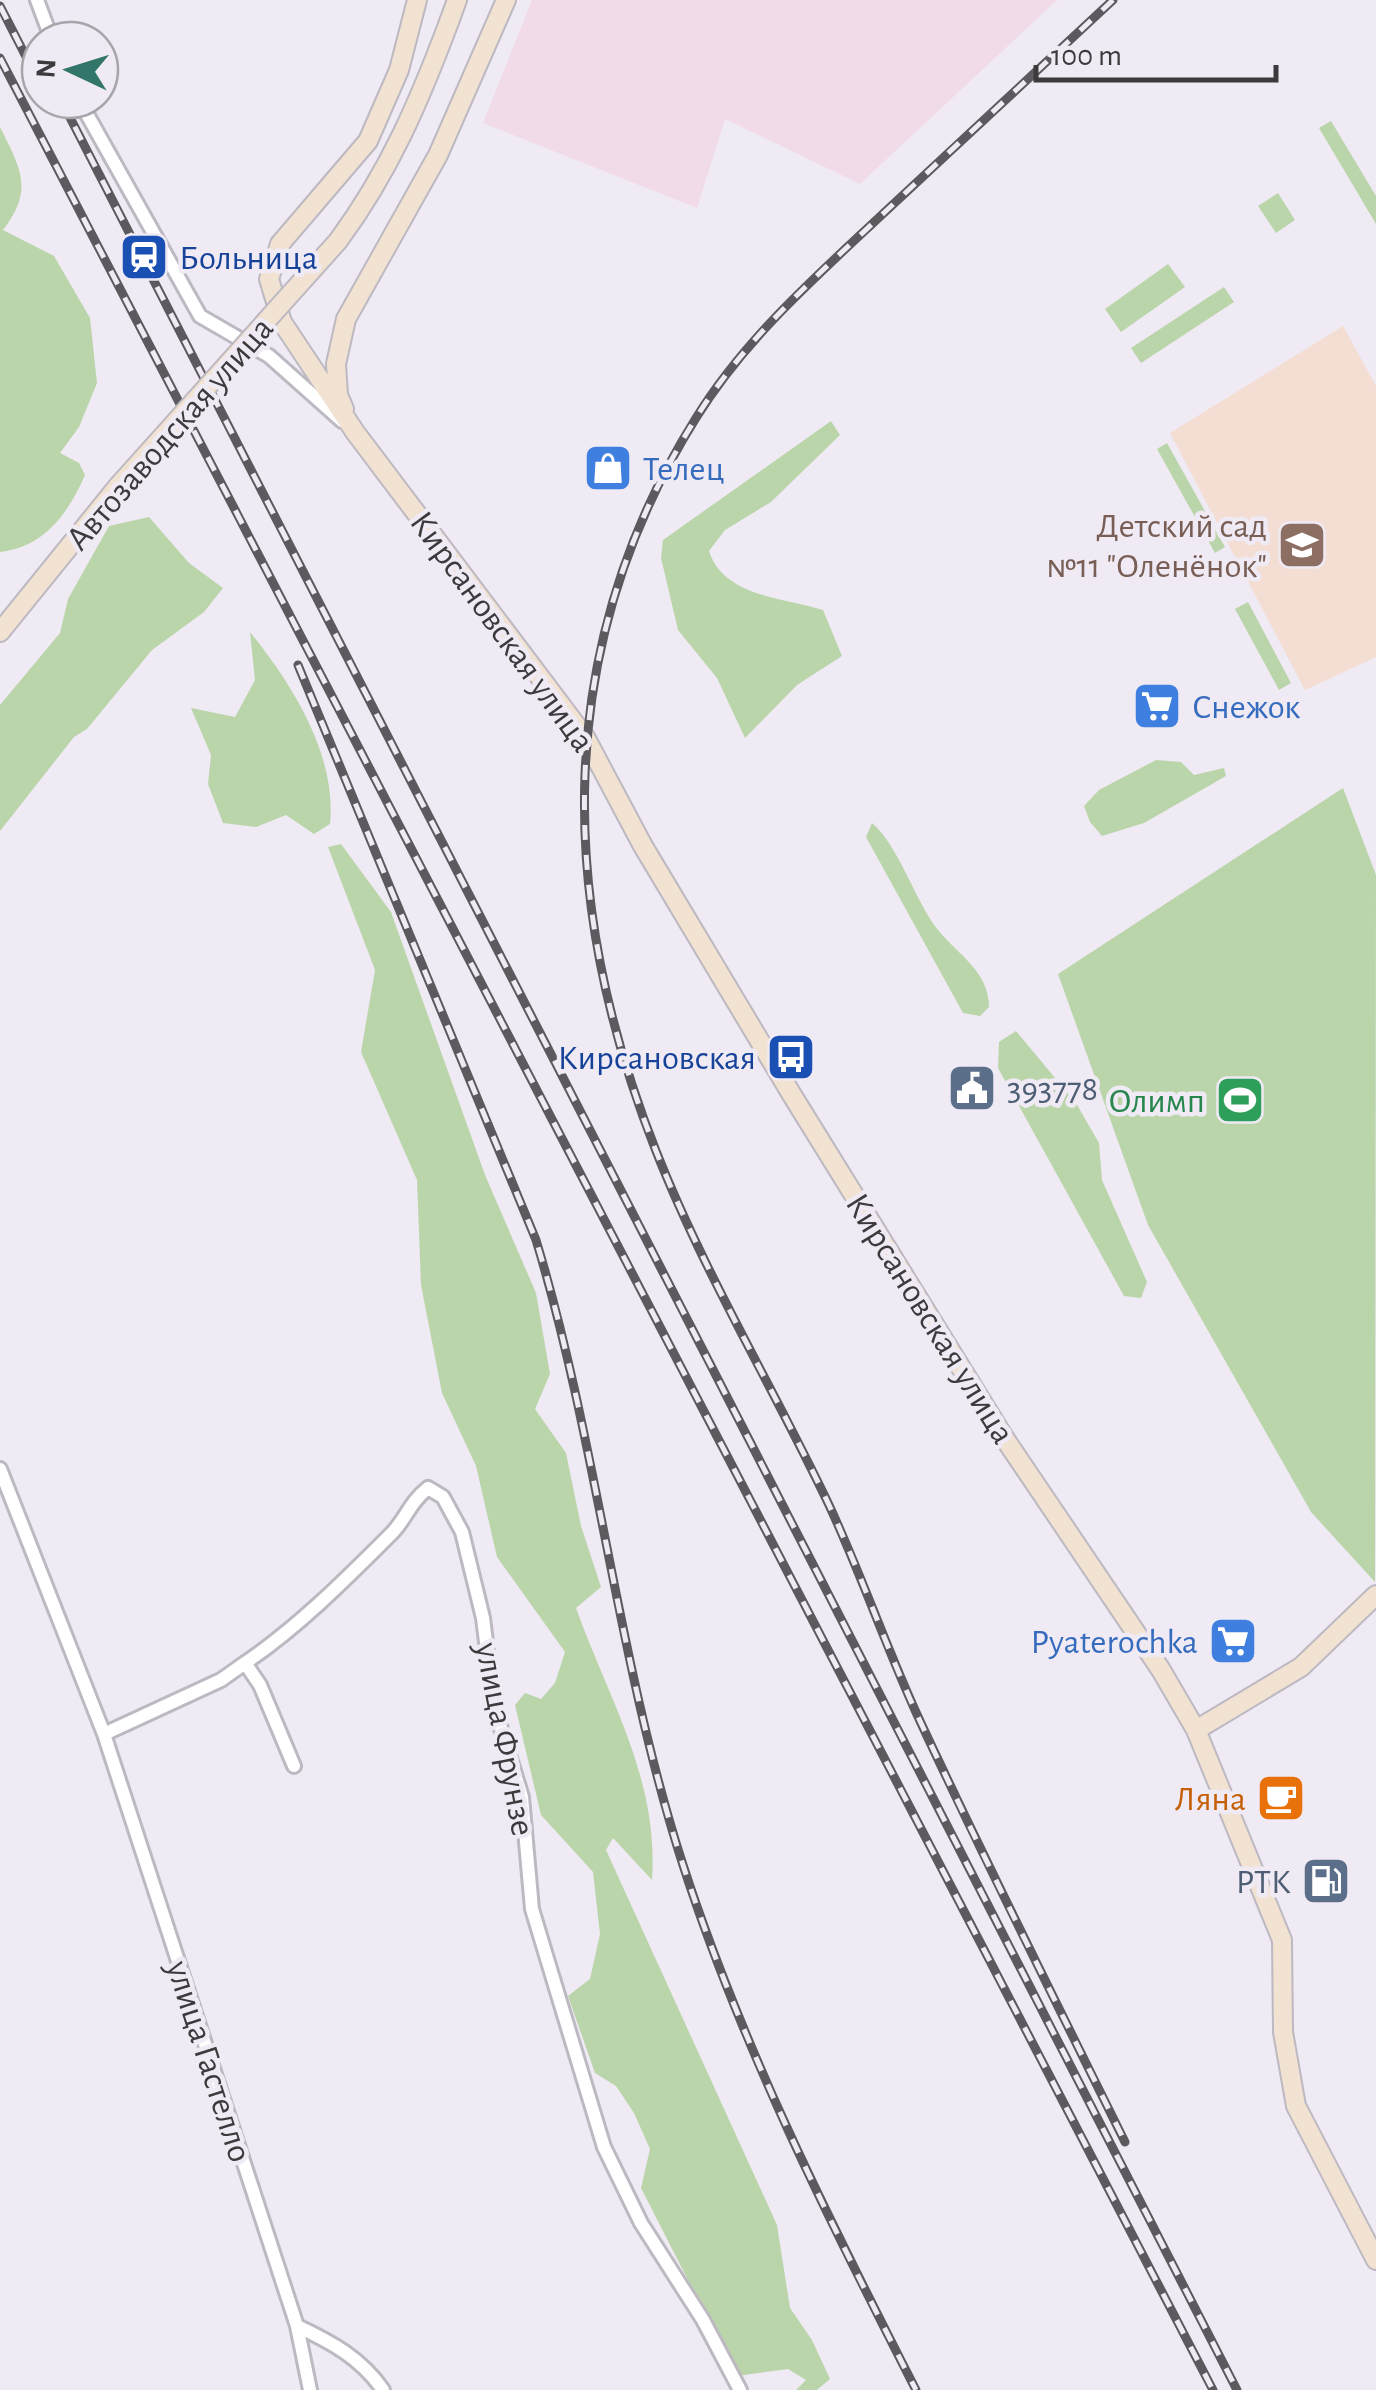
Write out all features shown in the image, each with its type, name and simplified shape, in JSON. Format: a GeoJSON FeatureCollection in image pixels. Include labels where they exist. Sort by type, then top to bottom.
{"type":"FeatureCollection","features":[{"type":"Feature","properties":{"kind":"main road"},"geometry":{"type":"LineString","coordinates":[[355,432],[282,322],[268,278],[280,244],[368,141],[399,70],[418,0]]}},
{"type":"Feature","properties":{"kind":"main road","name":"Автозаводская улица"},"geometry":{"type":"LineString","coordinates":[[0,632],[119,485],[338,241],[365,205],[415,114],[457,0]]}},
{"type":"Feature","properties":{"kind":"main road"},"geometry":{"type":"LineString","coordinates":[[355,432],[338,395],[338,352],[346,320],[438,155],[506,0]]}},
{"type":"Feature","properties":{"kind":"main road","name":"Кирсановская улица"},"geometry":{"type":"LineString","coordinates":[[355,432],[585,736],[643,846],[802,1111],[1005,1439],[1161,1670],[1196,1730],[1282,1940],[1283,2032],[1296,2106],[1376,2260]]}},
{"type":"Feature","properties":{"kind":"main road"},"geometry":{"type":"LineString","coordinates":[[1196,1730],[1301,1668],[1376,1595]]}},
{"type":"Feature","properties":{"kind":"street"},"geometry":{"type":"LineString","coordinates":[[90,120],[200,316],[269,356],[355,432]]}},
{"type":"Feature","properties":{"kind":"street","name":"улица Гастелло"},"geometry":{"type":"LineString","coordinates":[[0,1469],[104,1734],[296,2326],[310,2390]]}},
{"type":"Feature","properties":{"kind":"street","name":"улица Фрунзе"},"geometry":{"type":"LineString","coordinates":[[244,1664],[268,1648],[394,1532],[407,1504],[428,1488],[443,1497],[462,1532],[483,1618],[494,1706],[522,1797],[532,1909],[604,2147],[641,2223],[703,2320],[740,2390]]}},
{"type":"Feature","properties":{"kind":"street"},"geometry":{"type":"LineString","coordinates":[[104,1734],[221,1680],[244,1664],[260,1685],[294,1766]]}},
{"type":"Feature","properties":{"kind":"street"},"geometry":{"type":"LineString","coordinates":[[296,2326],[335,2344],[372,2373],[383,2390]]}},
{"type":"Feature","properties":{"kind":"shaded area"},"geometry":{"type":"Polygon","coordinates":[[[532,0],[1057,0],[860,184],[725,119],[697,208],[483,123],[532,0]]]}},
{"type":"Feature","properties":{"kind":"shaded area","name":"Детский сад №11 \"Оленёнок\""},"geometry":{"type":"Polygon","coordinates":[[[1343,326],[1376,386],[1376,657],[1305,690],[1170,433],[1343,326]]]}},
{"type":"Feature","properties":{"kind":"green space"},"geometry":{"type":"Polygon","coordinates":[[[1331,121],[1376,196],[1376,224],[1319,128],[1331,121]]]}},
{"type":"Feature","properties":{"kind":"green space"},"geometry":{"type":"Polygon","coordinates":[[[0,127],[21,179],[19,203],[3,230],[54,256],[90,318],[97,383],[79,427],[60,453],[79,463],[85,475],[71,503],[42,536],[0,552],[0,127]]]}},
{"type":"Feature","properties":{"kind":"green space"},"geometry":{"type":"Polygon","coordinates":[[[1278,193],[1295,220],[1276,233],[1258,206],[1278,193]]]}},
{"type":"Feature","properties":{"kind":"green space"},"geometry":{"type":"Polygon","coordinates":[[[1168,264],[1185,287],[1121,332],[1105,309],[1168,264]]]}},
{"type":"Feature","properties":{"kind":"green space"},"geometry":{"type":"Polygon","coordinates":[[[1224,287],[1234,302],[1141,363],[1131,348],[1224,287]]]}},
{"type":"Feature","properties":{"kind":"green space"},"geometry":{"type":"Polygon","coordinates":[[[831,421],[840,435],[771,502],[725,530],[709,551],[727,578],[741,586],[823,610],[842,656],[797,685],[745,738],[717,678],[678,630],[661,558],[663,540],[831,421]]]}},
{"type":"Feature","properties":{"kind":"green space"},"geometry":{"type":"Polygon","coordinates":[[[1167,443],[1225,547],[1215,553],[1157,449],[1167,443]]]}},
{"type":"Feature","properties":{"kind":"green space"},"geometry":{"type":"Polygon","coordinates":[[[149,517],[189,563],[223,588],[204,612],[152,650],[87,729],[74,737],[0,831],[0,705],[60,633],[68,599],[109,526],[149,517]]]}},
{"type":"Feature","properties":{"kind":"green space"},"geometry":{"type":"Polygon","coordinates":[[[1248,602],[1291,683],[1279,690],[1235,609],[1248,602]]]}},
{"type":"Feature","properties":{"kind":"green space"},"geometry":{"type":"Polygon","coordinates":[[[250,632],[296,697],[319,747],[330,798],[330,824],[314,834],[286,815],[256,827],[223,823],[208,784],[211,755],[191,708],[235,717],[255,680],[250,632]]]}},
{"type":"Feature","properties":{"kind":"green space"},"geometry":{"type":"Polygon","coordinates":[[[1156,760],[1181,762],[1194,775],[1224,768],[1226,776],[1144,823],[1102,836],[1090,822],[1084,806],[1099,790],[1156,760]]]}},
{"type":"Feature","properties":{"kind":"green space","name":"Олимп"},"geometry":{"type":"Polygon","coordinates":[[[1343,788],[1376,875],[1375,1582],[1311,1512],[1148,1225],[1058,974],[1343,788]]]}},
{"type":"Feature","properties":{"kind":"green space"},"geometry":{"type":"Polygon","coordinates":[[[872,823],[890,845],[938,930],[984,983],[989,1007],[980,1016],[963,1013],[866,837],[872,823]]]}},
{"type":"Feature","properties":{"kind":"green space"},"geometry":{"type":"Polygon","coordinates":[[[341,844],[391,912],[485,1175],[536,1293],[550,1374],[535,1409],[566,1453],[581,1526],[601,1587],[576,1608],[640,1774],[652,1843],[652,1880],[613,1838],[606,1850],[777,2225],[790,2308],[812,2340],[830,2379],[817,2390],[796,2390],[806,2380],[788,2369],[737,2376],[641,2188],[650,2149],[634,2113],[616,2086],[595,2073],[568,1996],[590,1979],[600,1934],[593,1872],[541,1815],[515,1705],[525,1693],[541,1699],[555,1683],[565,1652],[497,1557],[476,1466],[442,1393],[421,1285],[417,1180],[361,1052],[375,970],[328,847],[341,844]]]}},
{"type":"Feature","properties":{"kind":"green space"},"geometry":{"type":"Polygon","coordinates":[[[1016,1031],[1076,1103],[1099,1143],[1102,1180],[1147,1282],[1141,1298],[1124,1296],[998,1068],[999,1042],[1016,1031]]]}},
{"type":"Feature","properties":{"kind":"railway"},"geometry":{"type":"LineString","coordinates":[[1113,0],[810,283],[760,333],[716,388],[649,506],[615,595],[594,686],[585,778],[587,871],[601,964],[624,1058],[656,1151],[695,1241],[829,1505],[945,1774],[1125,2142]]}},
{"type":"Feature","properties":{"kind":"railway"},"geometry":{"type":"LineString","coordinates":[[0,6],[20,45]]}},
{"type":"Feature","properties":{"kind":"railway"},"geometry":{"type":"LineString","coordinates":[[0,58],[1213,2390]]}},
{"type":"Feature","properties":{"kind":"railway"},"geometry":{"type":"LineString","coordinates":[[71,120],[1237,2390]]}},
{"type":"Feature","properties":{"kind":"railway"},"geometry":{"type":"LineString","coordinates":[[298,665],[536,1240],[576,1395],[660,1788],[706,1933],[789,2132],[916,2390]]}},
{"type":"Feature","properties":{"kind":"place","name":"Больница"},"geometry":{"type":"Point","coordinates":[144,257]}},
{"type":"Feature","properties":{"kind":"place","name":"Телец"},"geometry":{"type":"Point","coordinates":[608,468]}},
{"type":"Feature","properties":{"kind":"place","name":"Детский сад №11 \"Оленёнок\""},"geometry":{"type":"Point","coordinates":[1302,545]}},
{"type":"Feature","properties":{"kind":"place","name":"Снежок"},"geometry":{"type":"Point","coordinates":[1157,706]}},
{"type":"Feature","properties":{"kind":"place","name":"Кирсановская"},"geometry":{"type":"Point","coordinates":[791,1057]}},
{"type":"Feature","properties":{"kind":"place","name":"393778"},"geometry":{"type":"Point","coordinates":[972,1088]}},
{"type":"Feature","properties":{"kind":"place","name":"Олимп"},"geometry":{"type":"Point","coordinates":[1240,1100]}},
{"type":"Feature","properties":{"kind":"place","name":"Pyaterochka"},"geometry":{"type":"Point","coordinates":[1233,1641]}},
{"type":"Feature","properties":{"kind":"place","name":"Ляна"},"geometry":{"type":"Point","coordinates":[1281,1798]}},
{"type":"Feature","properties":{"kind":"place","name":"РТК"},"geometry":{"type":"Point","coordinates":[1326,1881]}}]}
